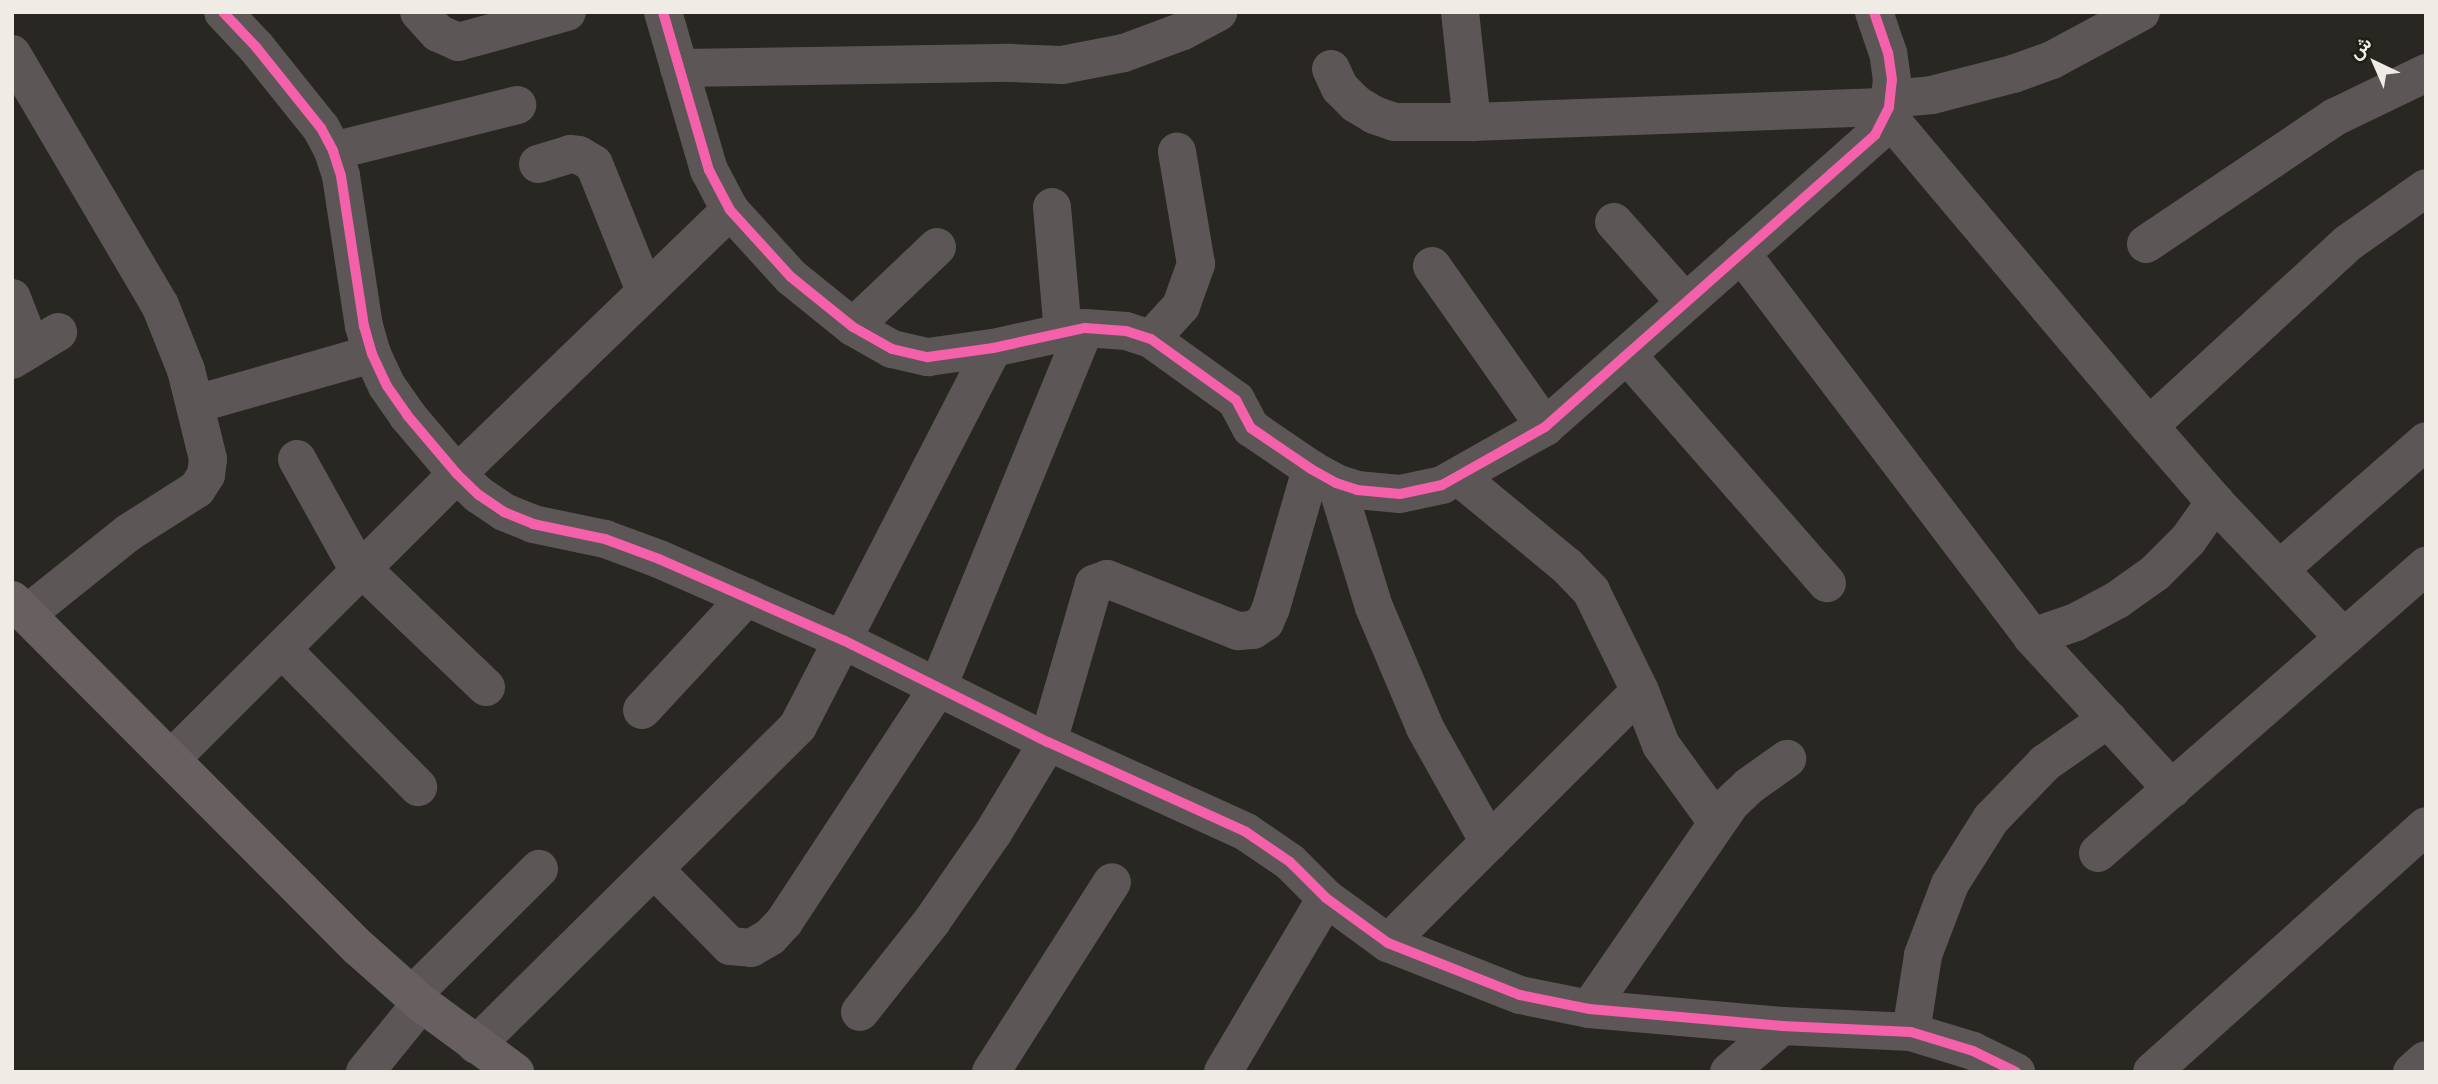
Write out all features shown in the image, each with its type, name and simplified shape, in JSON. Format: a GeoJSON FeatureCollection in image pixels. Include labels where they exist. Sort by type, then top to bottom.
{"type":"FeatureCollection","features":[{"type":"Feature","properties":{"kind":"street"},"geometry":{"type":"LineString","coordinates":[[223,12],[256,47],[321,128],[333,151],[341,176],[364,326],[372,354],[387,386],[407,415],[457,474],[479,495],[504,512],[533,524],[605,539],[843,640],[1048,742],[1246,832],[1290,862],[1326,898],[1388,943],[1520,995],[1589,1009],[1782,1026],[1911,1032],[1942,1040],[2003,1069]]}},
{"type":"Feature","properties":{"kind":"street"},"geometry":{"type":"LineString","coordinates":[[419,12],[438,33],[458,42],[567,12]]}},
{"type":"Feature","properties":{"kind":"street"},"geometry":{"type":"LineString","coordinates":[[663,12],[709,170],[730,210],[791,276],[853,327],[910,355],[947,356],[1074,331],[1126,331],[1151,339],[1236,400],[1251,428],[1324,476],[1357,490],[1400,494],[1432,488],[1459,477],[1545,427],[1875,135],[1888,106],[1891,67],[1874,12]]}},
{"type":"Feature","properties":{"kind":"street"},"geometry":{"type":"LineString","coordinates":[[679,68],[1010,63],[1062,65],[1124,53],[1183,32],[1219,12]]}},
{"type":"Feature","properties":{"kind":"street"},"geometry":{"type":"LineString","coordinates":[[1460,12],[1472,122]]}},
{"type":"Feature","properties":{"kind":"street"},"geometry":{"type":"LineString","coordinates":[[1331,69],[1340,88],[1374,116],[1394,122],[1472,122],[1888,106],[1945,93],[2053,60],[2141,12]]}},
{"type":"Feature","properties":{"kind":"street"},"geometry":{"type":"LineString","coordinates":[[12,54],[160,305],[196,404],[208,459],[206,475],[197,489],[20,607],[301,893],[416,999],[515,1072]]}},
{"type":"Feature","properties":{"kind":"street"},"geometry":{"type":"LineString","coordinates":[[2146,244],[2335,117],[2426,72]]}},
{"type":"Feature","properties":{"kind":"street"},"geometry":{"type":"LineString","coordinates":[[333,151],[517,105]]}},
{"type":"Feature","properties":{"kind":"street"},"geometry":{"type":"LineString","coordinates":[[1888,106],[2149,426],[2215,502],[2344,638]]}},
{"type":"Feature","properties":{"kind":"street"},"geometry":{"type":"LineString","coordinates":[[1151,339],[1181,306],[1196,264],[1177,152]]}},
{"type":"Feature","properties":{"kind":"street"},"geometry":{"type":"LineString","coordinates":[[538,164],[570,154],[579,155],[594,164],[645,291]]}},
{"type":"Feature","properties":{"kind":"street"},"geometry":{"type":"LineString","coordinates":[[2149,426],[2348,243],[2426,188]]}},
{"type":"Feature","properties":{"kind":"street"},"geometry":{"type":"LineString","coordinates":[[654,869],[730,946],[751,948],[770,937],[784,922],[937,689],[1074,331],[1052,207]]}},
{"type":"Feature","properties":{"kind":"street"},"geometry":{"type":"LineString","coordinates":[[171,759],[457,474],[730,210]]}},
{"type":"Feature","properties":{"kind":"street"},"geometry":{"type":"LineString","coordinates":[[1614,222],[1685,302]]}},
{"type":"Feature","properties":{"kind":"street"},"geometry":{"type":"LineString","coordinates":[[853,327],[937,247]]}},
{"type":"Feature","properties":{"kind":"street"},"geometry":{"type":"LineString","coordinates":[[1741,253],[2032,637],[2172,789]]}},
{"type":"Feature","properties":{"kind":"street"},"geometry":{"type":"LineString","coordinates":[[1432,266],[1545,427]]}},
{"type":"Feature","properties":{"kind":"street"},"geometry":{"type":"LineString","coordinates":[[12,298],[34,346]]}},
{"type":"Feature","properties":{"kind":"street"},"geometry":{"type":"LineString","coordinates":[[476,1045],[798,726],[993,348]]}},
{"type":"Feature","properties":{"kind":"street"},"geometry":{"type":"LineString","coordinates":[[196,404],[372,354]]}},
{"type":"Feature","properties":{"kind":"street"},"geometry":{"type":"LineString","coordinates":[[1628,356],[1827,583]]}},
{"type":"Feature","properties":{"kind":"street"},"geometry":{"type":"LineString","coordinates":[[2280,569],[2426,442]]}},
{"type":"Feature","properties":{"kind":"street"},"geometry":{"type":"LineString","coordinates":[[297,459],[340,540],[361,569],[486,687]]}},
{"type":"Feature","properties":{"kind":"street"},"geometry":{"type":"LineString","coordinates":[[860,1012],[932,921],[993,833],[1048,742],[1094,584],[1107,579],[1238,631],[1252,630],[1265,622],[1324,476]]}},
{"type":"Feature","properties":{"kind":"street"},"geometry":{"type":"LineString","coordinates":[[1324,476],[1374,607],[1425,728],[1489,842]]}},
{"type":"Feature","properties":{"kind":"street"},"geometry":{"type":"LineString","coordinates":[[1459,477],[1567,566],[1591,591],[1640,691],[1661,745],[1717,822]]}},
{"type":"Feature","properties":{"kind":"street"},"geometry":{"type":"LineString","coordinates":[[2032,637],[2076,622],[2136,586],[2188,540],[2215,502]]}},
{"type":"Feature","properties":{"kind":"street"},"geometry":{"type":"LineString","coordinates":[[2098,853],[2426,566]]}},
{"type":"Feature","properties":{"kind":"street"},"geometry":{"type":"LineString","coordinates":[[642,710],[747,597]]}},
{"type":"Feature","properties":{"kind":"street"},"geometry":{"type":"LineString","coordinates":[[282,649],[418,787]]}},
{"type":"Feature","properties":{"kind":"street"},"geometry":{"type":"LineString","coordinates":[[1388,943],[1640,691]]}},
{"type":"Feature","properties":{"kind":"street"},"geometry":{"type":"LineString","coordinates":[[1911,1032],[1923,956],[1950,884],[1991,818],[2045,763],[2108,719]]}},
{"type":"Feature","properties":{"kind":"street"},"geometry":{"type":"LineString","coordinates":[[1589,1009],[1717,822],[1749,786],[1787,759]]}},
{"type":"Feature","properties":{"kind":"street"},"geometry":{"type":"LineString","coordinates":[[2152,1072],[2426,826]]}},
{"type":"Feature","properties":{"kind":"street"},"geometry":{"type":"LineString","coordinates":[[365,1072],[416,999],[539,869]]}},
{"type":"Feature","properties":{"kind":"street"},"geometry":{"type":"LineString","coordinates":[[991,1072],[1111,882]]}},
{"type":"Feature","properties":{"kind":"street"},"geometry":{"type":"LineString","coordinates":[[1223,1072],[1326,898]]}},
{"type":"Feature","properties":{"kind":"street"},"geometry":{"type":"LineString","coordinates":[[1729,1072],[1782,1026]]}},
{"type":"Feature","properties":{"kind":"street"},"geometry":{"type":"LineString","coordinates":[[2412,1072],[2426,1060]]}},
{"type":"Feature","properties":{"kind":"cycle path"},"geometry":{"type":"LineString","coordinates":[[223,12],[256,47],[321,128],[333,151],[341,176],[364,326],[372,354],[387,386],[407,415],[457,474],[479,495],[504,512],[533,524],[605,539],[659,559],[843,640],[1048,742],[1246,832],[1290,862],[1326,898],[1388,943],[1520,995],[1589,1009],[1782,1026],[1911,1032],[1973,1051],[2016,1072]]}},
{"type":"Feature","properties":{"kind":"cycle path"},"geometry":{"type":"LineString","coordinates":[[663,12],[709,170],[730,210],[791,277],[853,327],[892,349],[928,357],[993,348],[1085,328],[1126,331],[1151,339],[1236,400],[1251,428],[1311,469],[1336,483],[1357,490],[1400,494],[1442,485],[1545,427],[1875,135],[1889,107],[1892,80],[1888,53],[1874,12]]}}]}
